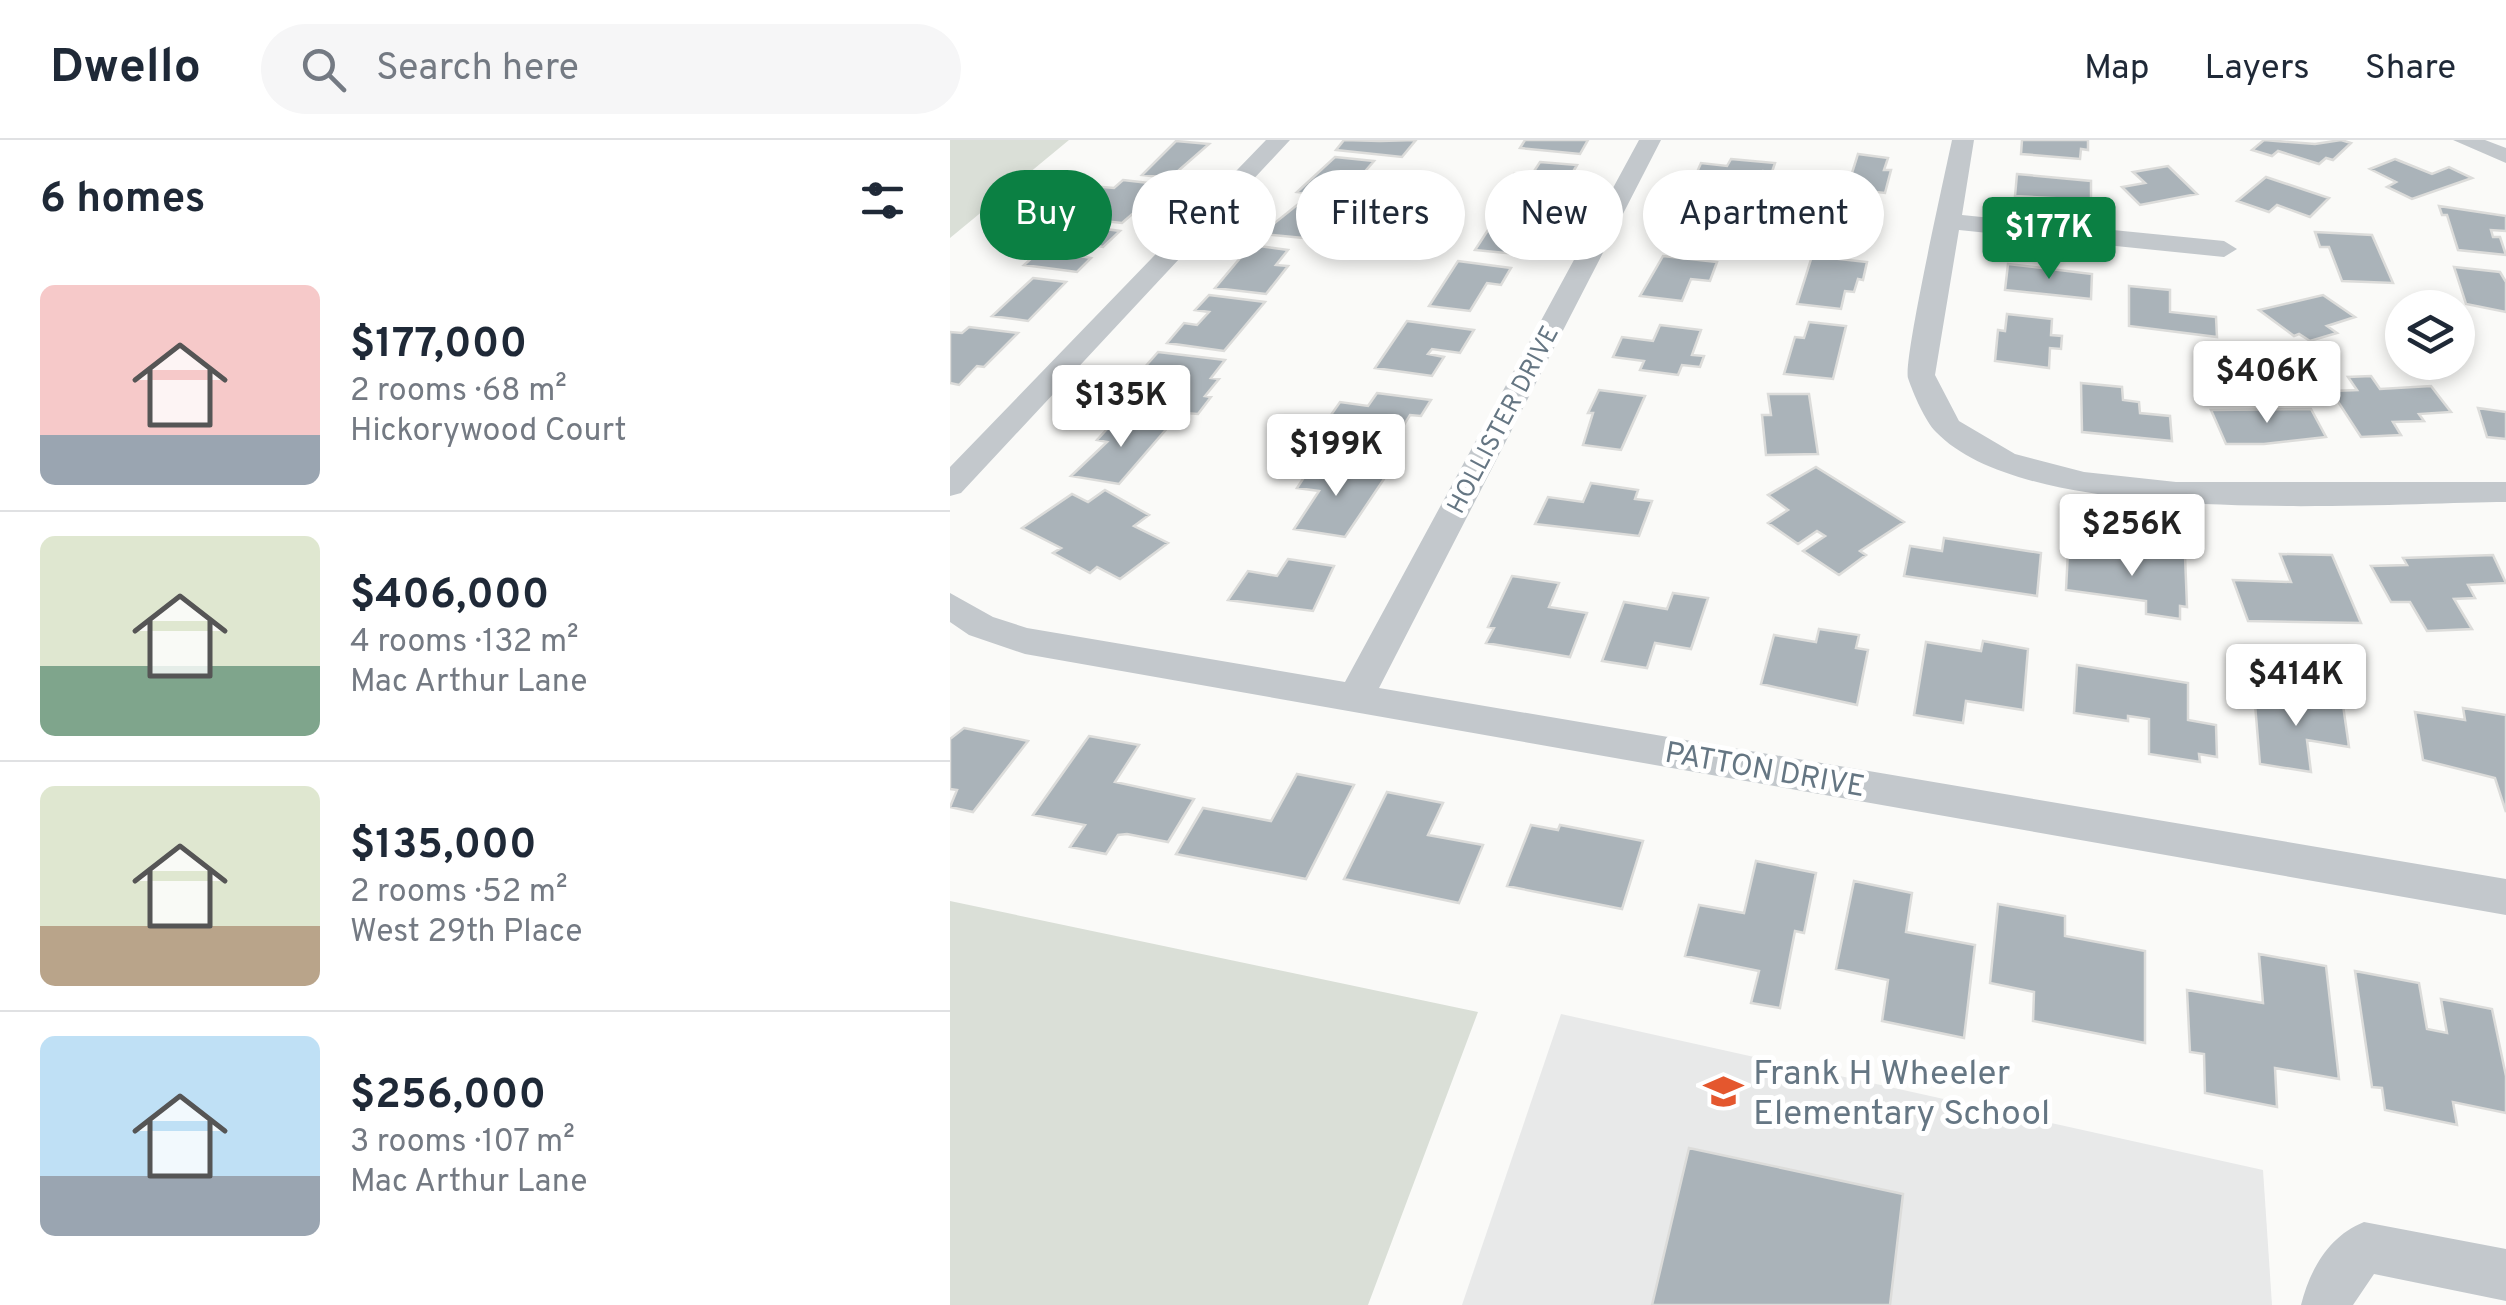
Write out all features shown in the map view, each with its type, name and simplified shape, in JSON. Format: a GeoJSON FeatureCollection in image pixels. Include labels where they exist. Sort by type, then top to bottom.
{"type":"FeatureCollection","features":[{"type":"Feature","properties":{"kind":"street"},"geometry":{"type":"LineString","coordinates":[[950,486],[1279,140]]}},
{"type":"Feature","properties":{"kind":"street","name":"HOLLISTER DRIVE"},"geometry":{"type":"LineString","coordinates":[[1355,698],[1650,140]]}},
{"type":"Feature","properties":{"kind":"street"},"geometry":{"type":"LineString","coordinates":[[1963,140],[1921,374],[1924,395],[1954,436],[2006,464],[2051,477],[2186,492],[2506,492]]}},
{"type":"Feature","properties":{"kind":"street"},"geometry":{"type":"LineString","coordinates":[[2464,140],[2506,156]]}},
{"type":"Feature","properties":{"kind":"street"},"geometry":{"type":"LineString","coordinates":[[1948,220],[2224,249]]}},
{"type":"Feature","properties":{"kind":"street","name":"PATTON DRIVE"},"geometry":{"type":"LineString","coordinates":[[950,605],[981,626],[1025,640],[2506,897]]}},
{"type":"Feature","properties":{"kind":"street"},"geometry":{"type":"LineString","coordinates":[[2328,1305],[2332,1284],[2364,1248],[2506,1275]]}},
{"type":"Feature","properties":{"kind":"shaded area"},"geometry":{"type":"Polygon","coordinates":[[[950,140],[1069,140],[1033,170],[980,170],[980,213],[950,238],[950,140]]]}},
{"type":"Feature","properties":{"kind":"shaded area"},"geometry":{"type":"Polygon","coordinates":[[[950,901],[1478,1012],[1368,1305],[950,1305],[950,901]]]}},
{"type":"Feature","properties":{"kind":"shaded area","name":"Frank H Wheeler Elementary School"},"geometry":{"type":"Polygon","coordinates":[[[1561,1014],[2263,1170],[2272,1305],[1462,1305],[1561,1014]]]}},
{"type":"Feature","properties":{"kind":"building"},"geometry":{"type":"Polygon","coordinates":[[[1344,140],[1416,140],[1402,157],[1336,150],[1344,140]]]}},
{"type":"Feature","properties":{"kind":"building"},"geometry":{"type":"Polygon","coordinates":[[[1525,140],[1588,140],[1580,154],[1520,148],[1525,140]]]}},
{"type":"Feature","properties":{"kind":"building"},"geometry":{"type":"Polygon","coordinates":[[[2022,140],[2088,140],[2088,150],[2081,149],[2080,159],[2021,154],[2022,140]]]}},
{"type":"Feature","properties":{"kind":"building"},"geometry":{"type":"Polygon","coordinates":[[[2264,140],[2351,143],[2333,160],[2326,158],[2319,164],[2278,151],[2272,156],[2252,150],[2264,140]]]}},
{"type":"Feature","properties":{"kind":"building"},"geometry":{"type":"Polygon","coordinates":[[[1176,141],[1209,144],[1179,170],[1147,170],[1176,141]]]}},
{"type":"Feature","properties":{"kind":"building"},"geometry":{"type":"Polygon","coordinates":[[[1858,154],[1888,158],[1884,170],[1853,170],[1858,154]]]}},
{"type":"Feature","properties":{"kind":"building"},"geometry":{"type":"Polygon","coordinates":[[[1335,157],[1374,161],[1366,170],[1321,170],[1335,157]]]}},
{"type":"Feature","properties":{"kind":"building"},"geometry":{"type":"Polygon","coordinates":[[[1731,159],[1775,163],[1773,170],[1698,170],[1701,163],[1727,166],[1731,159]]]}},
{"type":"Feature","properties":{"kind":"building"},"geometry":{"type":"Polygon","coordinates":[[[2395,159],[2432,174],[2449,167],[2472,178],[2412,199],[2387,187],[2396,182],[2370,169],[2395,159]]]}},
{"type":"Feature","properties":{"kind":"building"},"geometry":{"type":"Polygon","coordinates":[[[1540,162],[1577,165],[1574,170],[1535,170],[1540,162]]]}},
{"type":"Feature","properties":{"kind":"building"},"geometry":{"type":"Polygon","coordinates":[[[2168,166],[2197,194],[2140,205],[2122,187],[2145,183],[2133,172],[2168,166]]]}},
{"type":"Feature","properties":{"kind":"building"},"geometry":{"type":"Polygon","coordinates":[[[1884,170],[1891,170],[1885,193],[1884,170]]]}},
{"type":"Feature","properties":{"kind":"building"},"geometry":{"type":"Polygon","coordinates":[[[2017,174],[2091,181],[2091,200],[2015,196],[2017,174]]]}},
{"type":"Feature","properties":{"kind":"building"},"geometry":{"type":"Polygon","coordinates":[[[2266,177],[2329,198],[2310,217],[2277,205],[2269,212],[2237,201],[2266,177]]]}},
{"type":"Feature","properties":{"kind":"building"},"geometry":{"type":"Polygon","coordinates":[[[1123,180],[1132,181],[1132,214],[1122,223],[1112,222],[1114,188],[1123,180]]]}},
{"type":"Feature","properties":{"kind":"building"},"geometry":{"type":"Polygon","coordinates":[[[1296,206],[1296,237],[1276,235],[1276,222],[1296,206]]]}},
{"type":"Feature","properties":{"kind":"building"},"geometry":{"type":"Polygon","coordinates":[[[2439,206],[2506,216],[2506,231],[2491,230],[2493,237],[2500,237],[2506,255],[2458,250],[2447,215],[2442,215],[2439,206]]]}},
{"type":"Feature","properties":{"kind":"building"},"geometry":{"type":"Polygon","coordinates":[[[2315,232],[2372,235],[2393,283],[2342,281],[2329,247],[2320,247],[2315,232]]]}},
{"type":"Feature","properties":{"kind":"building"},"geometry":{"type":"Polygon","coordinates":[[[1485,235],[1485,251],[1475,250],[1485,235]]]}},
{"type":"Feature","properties":{"kind":"building"},"geometry":{"type":"Polygon","coordinates":[[[1276,248],[1288,250],[1276,265],[1288,266],[1266,294],[1215,288],[1238,260],[1276,260],[1276,248]]]}},
{"type":"Feature","properties":{"kind":"building"},"geometry":{"type":"Polygon","coordinates":[[[1029,260],[1089,260],[1077,272],[1024,265],[1029,260]]]}},
{"type":"Feature","properties":{"kind":"building"},"geometry":{"type":"Polygon","coordinates":[[[1661,260],[1717,262],[1710,281],[1691,279],[1682,301],[1640,296],[1661,260]]]}},
{"type":"Feature","properties":{"kind":"building"},"geometry":{"type":"Polygon","coordinates":[[[1811,260],[1867,262],[1863,280],[1858,279],[1854,292],[1845,291],[1841,309],[1797,304],[1811,260]]]}},
{"type":"Feature","properties":{"kind":"building"},"geometry":{"type":"Polygon","coordinates":[[[1458,261],[1511,268],[1501,285],[1487,283],[1470,311],[1429,306],[1458,261]]]}},
{"type":"Feature","properties":{"kind":"building"},"geometry":{"type":"Polygon","coordinates":[[[2008,264],[2092,274],[2091,299],[2005,290],[2008,264]]]}},
{"type":"Feature","properties":{"kind":"building"},"geometry":{"type":"Polygon","coordinates":[[[2454,267],[2500,272],[2506,282],[2506,312],[2475,306],[2475,290],[2461,290],[2454,267]]]}},
{"type":"Feature","properties":{"kind":"building"},"geometry":{"type":"Polygon","coordinates":[[[1033,278],[1066,282],[1028,321],[992,316],[1033,278]]]}},
{"type":"Feature","properties":{"kind":"building"},"geometry":{"type":"Polygon","coordinates":[[[2129,286],[2170,290],[2170,312],[2216,317],[2217,337],[2129,326],[2129,286]]]}},
{"type":"Feature","properties":{"kind":"building"},"geometry":{"type":"Polygon","coordinates":[[[1209,295],[1265,302],[1224,351],[1167,343],[1184,323],[1197,325],[1209,312],[1195,310],[1209,295]]]}},
{"type":"Feature","properties":{"kind":"building"},"geometry":{"type":"Polygon","coordinates":[[[2323,295],[2355,317],[2327,326],[2337,333],[2310,341],[2299,334],[2294,336],[2259,310],[2323,295]]]}},
{"type":"Feature","properties":{"kind":"building"},"geometry":{"type":"Polygon","coordinates":[[[2007,314],[2052,319],[2051,335],[2062,336],[2061,349],[2050,348],[2049,368],[1995,361],[1998,330],[2005,331],[2007,314]]]}},
{"type":"Feature","properties":{"kind":"building"},"geometry":{"type":"Polygon","coordinates":[[[1407,321],[1474,330],[1460,353],[1432,349],[1428,354],[1444,357],[1432,376],[1375,368],[1407,321]]]}},
{"type":"Feature","properties":{"kind":"building"},"geometry":{"type":"Polygon","coordinates":[[[1809,322],[1846,326],[1833,379],[1784,374],[1795,337],[1804,338],[1809,322]]]}},
{"type":"Feature","properties":{"kind":"building"},"geometry":{"type":"Polygon","coordinates":[[[1660,325],[1701,330],[1692,355],[1704,356],[1700,367],[1682,365],[1678,375],[1640,370],[1644,361],[1613,357],[1622,337],[1653,341],[1660,325]]]}},
{"type":"Feature","properties":{"kind":"building"},"geometry":{"type":"Polygon","coordinates":[[[969,327],[1018,333],[984,367],[977,366],[959,385],[950,383],[950,332],[962,333],[969,327]]]}},
{"type":"Feature","properties":{"kind":"building"},"geometry":{"type":"Polygon","coordinates":[[[1158,352],[1225,360],[1211,378],[1219,379],[1205,396],[1211,397],[1198,414],[1143,410],[1168,380],[1137,376],[1158,352]]]}},
{"type":"Feature","properties":{"kind":"building"},"geometry":{"type":"Polygon","coordinates":[[[2371,376],[2380,389],[2431,386],[2451,412],[2419,414],[2424,421],[2393,422],[2401,435],[2361,437],[2331,391],[2357,390],[2348,377],[2371,376]]]}},
{"type":"Feature","properties":{"kind":"building"},"geometry":{"type":"Polygon","coordinates":[[[2081,383],[2122,387],[2123,400],[2139,402],[2140,413],[2170,416],[2172,441],[2082,432],[2081,383]]]}},
{"type":"Feature","properties":{"kind":"building"},"geometry":{"type":"Polygon","coordinates":[[[1599,390],[1645,396],[1621,450],[1583,445],[1593,413],[1588,413],[1599,390]]]}},
{"type":"Feature","properties":{"kind":"building"},"geometry":{"type":"Polygon","coordinates":[[[1377,393],[1431,400],[1421,416],[1410,415],[1388,451],[1342,445],[1348,436],[1319,432],[1340,402],[1368,406],[1377,393]]]}},
{"type":"Feature","properties":{"kind":"building"},"geometry":{"type":"Polygon","coordinates":[[[1768,394],[1809,394],[1818,454],[1766,455],[1762,415],[1771,415],[1768,394]]]}},
{"type":"Feature","properties":{"kind":"building"},"geometry":{"type":"Polygon","coordinates":[[[2478,408],[2506,412],[2506,439],[2487,437],[2478,408]]]}},
{"type":"Feature","properties":{"kind":"building"},"geometry":{"type":"Polygon","coordinates":[[[2311,409],[2326,437],[2264,444],[2226,444],[2211,410],[2311,409]]]}},
{"type":"Feature","properties":{"kind":"building"},"geometry":{"type":"Polygon","coordinates":[[[1118,417],[1169,426],[1119,484],[1071,476],[1107,442],[1097,440],[1118,417]]]}},
{"type":"Feature","properties":{"kind":"building"},"geometry":{"type":"Polygon","coordinates":[[[1312,465],[1386,476],[1345,537],[1294,529],[1319,491],[1297,488],[1312,465]]]}},
{"type":"Feature","properties":{"kind":"building"},"geometry":{"type":"Polygon","coordinates":[[[1816,467],[1904,522],[1860,551],[1866,555],[1839,575],[1803,551],[1825,536],[1817,531],[1798,544],[1768,523],[1788,510],[1768,495],[1816,467]]]}},
{"type":"Feature","properties":{"kind":"building"},"geometry":{"type":"Polygon","coordinates":[[[1591,483],[1638,490],[1635,499],[1652,501],[1639,536],[1535,524],[1548,497],[1583,502],[1591,483]]]}},
{"type":"Feature","properties":{"kind":"building"},"geometry":{"type":"Polygon","coordinates":[[[1105,490],[1149,515],[1134,526],[1168,543],[1120,579],[1097,567],[1090,573],[1053,553],[1061,548],[1022,528],[1072,494],[1088,502],[1105,490]]]}},
{"type":"Feature","properties":{"kind":"building"},"geometry":{"type":"Polygon","coordinates":[[[1944,538],[2041,553],[2037,596],[1904,576],[1910,546],[1942,551],[1944,538]]]}},
{"type":"Feature","properties":{"kind":"building"},"geometry":{"type":"Polygon","coordinates":[[[2142,549],[2185,555],[2187,607],[2180,606],[2180,619],[2146,614],[2146,601],[2066,590],[2068,551],[2142,556],[2142,549]]]}},
{"type":"Feature","properties":{"kind":"building"},"geometry":{"type":"Polygon","coordinates":[[[2280,554],[2332,555],[2361,623],[2248,621],[2233,580],[2291,582],[2280,554]]]}},
{"type":"Feature","properties":{"kind":"building"},"geometry":{"type":"Polygon","coordinates":[[[2493,555],[2506,583],[2468,585],[2475,598],[2454,599],[2472,629],[2427,631],[2410,602],[2391,602],[2371,566],[2407,565],[2403,558],[2493,555]]]}},
{"type":"Feature","properties":{"kind":"building"},"geometry":{"type":"Polygon","coordinates":[[[1288,559],[1334,566],[1313,611],[1228,600],[1248,571],[1277,576],[1288,559]]]}},
{"type":"Feature","properties":{"kind":"building"},"geometry":{"type":"Polygon","coordinates":[[[1512,576],[1559,583],[1549,607],[1587,613],[1570,657],[1486,643],[1494,628],[1488,627],[1512,576]]]}},
{"type":"Feature","properties":{"kind":"building"},"geometry":{"type":"Polygon","coordinates":[[[1673,593],[1708,598],[1691,649],[1655,643],[1647,668],[1602,661],[1624,602],[1667,609],[1673,593]]]}},
{"type":"Feature","properties":{"kind":"building"},"geometry":{"type":"Polygon","coordinates":[[[1819,629],[1859,635],[1856,648],[1868,650],[1857,705],[1761,684],[1774,635],[1816,642],[1819,629]]]}},
{"type":"Feature","properties":{"kind":"building"},"geometry":{"type":"Polygon","coordinates":[[[1983,641],[2028,649],[2023,710],[1966,701],[1963,723],[1914,715],[1926,642],[1981,651],[1983,641]]]}},
{"type":"Feature","properties":{"kind":"building"},"geometry":{"type":"Polygon","coordinates":[[[2077,665],[2188,683],[2188,720],[2216,725],[2217,757],[2199,754],[2200,762],[2149,754],[2149,719],[2128,716],[2128,721],[2074,713],[2077,665]]]}},
{"type":"Feature","properties":{"kind":"building"},"geometry":{"type":"Polygon","coordinates":[[[2254,692],[2343,705],[2349,747],[2307,740],[2311,772],[2260,764],[2254,692]]]}},
{"type":"Feature","properties":{"kind":"building"},"geometry":{"type":"Polygon","coordinates":[[[2463,708],[2506,715],[2506,812],[2495,778],[2423,760],[2415,712],[2465,720],[2463,708]]]}},
{"type":"Feature","properties":{"kind":"building"},"geometry":{"type":"Polygon","coordinates":[[[964,728],[1028,741],[973,812],[950,807],[957,790],[950,789],[950,739],[964,728]]]}},
{"type":"Feature","properties":{"kind":"building"},"geometry":{"type":"Polygon","coordinates":[[[1089,736],[1139,745],[1115,782],[1194,799],[1168,842],[1127,834],[1118,835],[1106,854],[1070,847],[1085,825],[1033,815],[1089,736]]]}},
{"type":"Feature","properties":{"kind":"building"},"geometry":{"type":"Polygon","coordinates":[[[1297,774],[1354,785],[1306,879],[1176,854],[1203,808],[1271,821],[1297,774]]]}},
{"type":"Feature","properties":{"kind":"building"},"geometry":{"type":"Polygon","coordinates":[[[1387,792],[1443,803],[1428,835],[1483,845],[1459,903],[1344,879],[1387,792]]]}},
{"type":"Feature","properties":{"kind":"building"},"geometry":{"type":"Polygon","coordinates":[[[1531,825],[1558,830],[1560,825],[1643,841],[1622,909],[1507,886],[1531,825]]]}},
{"type":"Feature","properties":{"kind":"building"},"geometry":{"type":"Polygon","coordinates":[[[1756,861],[1816,873],[1804,933],[1795,931],[1780,1008],[1751,1003],[1759,971],[1685,956],[1699,905],[1744,913],[1756,861]]]}},
{"type":"Feature","properties":{"kind":"building"},"geometry":{"type":"Polygon","coordinates":[[[1854,881],[1912,893],[1906,932],[1975,945],[1964,1038],[1882,1021],[1888,980],[1836,969],[1854,881]]]}},
{"type":"Feature","properties":{"kind":"building"},"geometry":{"type":"Polygon","coordinates":[[[1998,904],[2065,916],[2065,936],[2145,951],[2145,1043],[2033,1021],[2034,992],[1990,983],[1998,904]]]}},
{"type":"Feature","properties":{"kind":"building"},"geometry":{"type":"Polygon","coordinates":[[[2259,954],[2326,966],[2339,1079],[2275,1068],[2277,1107],[2205,1093],[2204,1054],[2190,1052],[2187,990],[2263,1003],[2259,954]]]}},
{"type":"Feature","properties":{"kind":"building"},"geometry":{"type":"Polygon","coordinates":[[[2355,971],[2419,983],[2427,1029],[2447,1033],[2441,999],[2492,1009],[2506,1076],[2506,1113],[2453,1102],[2457,1125],[2385,1110],[2382,1088],[2372,1087],[2355,971]]]}},
{"type":"Feature","properties":{"kind":"building","name":"Frank H Wheeler Elementary School"},"geometry":{"type":"Polygon","coordinates":[[[1689,1148],[1903,1194],[1890,1305],[1652,1305],[1689,1148]]]}},
{"type":"Feature","properties":{"kind":"place","name":"Frank H Wheeler Elementary School"},"geometry":{"type":"Point","coordinates":[1723,1092]}}]}
